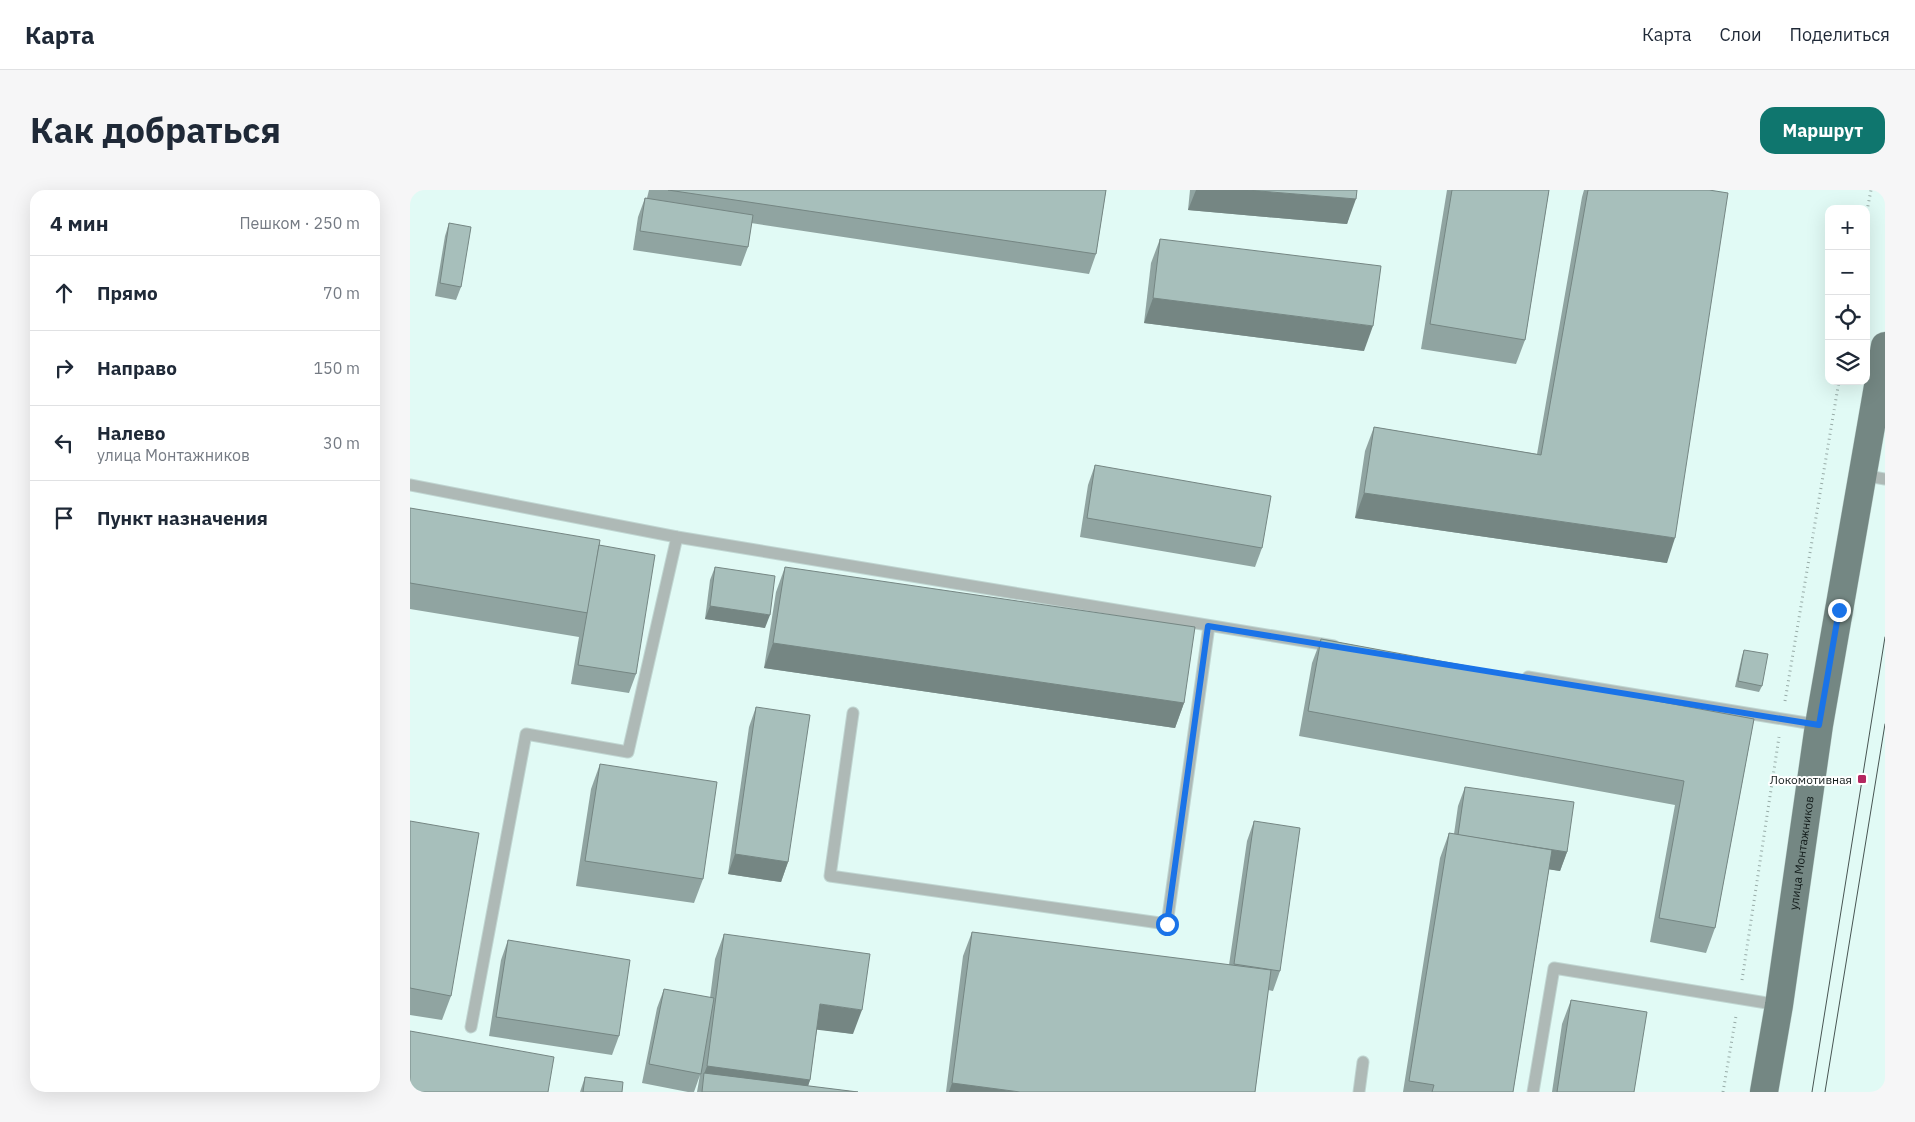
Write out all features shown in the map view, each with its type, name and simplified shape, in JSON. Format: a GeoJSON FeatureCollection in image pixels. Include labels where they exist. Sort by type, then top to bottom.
{"type":"FeatureCollection","features":[{"type":"Feature","properties":{"kind":"main road","name":"улица Монтажников"},"geometry":{"type":"LineString","coordinates":[[1764,1092],[1779,1005],[1819,725],[1874,477],[1885,346]]}},
{"type":"Feature","properties":{"kind":"lane"},"geometry":{"type":"LineString","coordinates":[[410,485],[677,537],[1345,648]]}},
{"type":"Feature","properties":{"kind":"lane"},"geometry":{"type":"LineString","coordinates":[[472,1027],[526,734],[628,752],[677,537]]}},
{"type":"Feature","properties":{"kind":"lane"},"geometry":{"type":"LineString","coordinates":[[853,713],[830,876],[1167,924],[1208,626]]}},
{"type":"Feature","properties":{"kind":"lane"},"geometry":{"type":"LineString","coordinates":[[1520,676],[1819,725]]}},
{"type":"Feature","properties":{"kind":"lane"},"geometry":{"type":"LineString","coordinates":[[1533,1092],[1554,968],[1779,1005]]}},
{"type":"Feature","properties":{"kind":"lane"},"geometry":{"type":"LineString","coordinates":[[1359,1092],[1363,1062]]}},
{"type":"Feature","properties":{"kind":"path"},"geometry":{"type":"LineString","coordinates":[[1868,205],[1870,190]]}},
{"type":"Feature","properties":{"kind":"building"},"geometry":{"type":"Polygon","coordinates":[[[668,190],[1106,190],[1096,254],[668,190]]]}},
{"type":"Feature","properties":{"kind":"building"},"geometry":{"type":"Polygon","coordinates":[[[1247,190],[1357,190],[1356,199],[1247,190]]]}},
{"type":"Feature","properties":{"kind":"building"},"geometry":{"type":"Polygon","coordinates":[[[1452,190],[1549,190],[1525,340],[1430,324],[1452,190]]]}},
{"type":"Feature","properties":{"kind":"building"},"geometry":{"type":"Polygon","coordinates":[[[1588,190],[1709,190],[1728,193],[1675,538],[1364,493],[1374,427],[1541,455],[1588,190]]]}},
{"type":"Feature","properties":{"kind":"building"},"geometry":{"type":"Polygon","coordinates":[[[645,198],[753,215],[748,247],[640,231],[645,198]]]}},
{"type":"Feature","properties":{"kind":"building"},"geometry":{"type":"Polygon","coordinates":[[[449,223],[471,227],[461,287],[440,283],[449,223]]]}},
{"type":"Feature","properties":{"kind":"building"},"geometry":{"type":"Polygon","coordinates":[[[1160,239],[1381,266],[1373,326],[1153,298],[1160,239]]]}},
{"type":"Feature","properties":{"kind":"building"},"geometry":{"type":"Polygon","coordinates":[[[1095,465],[1271,496],[1262,548],[1087,518],[1095,465]]]}},
{"type":"Feature","properties":{"kind":"building"},"geometry":{"type":"Polygon","coordinates":[[[410,508],[600,540],[588,613],[410,583],[410,508]]]}},
{"type":"Feature","properties":{"kind":"building"},"geometry":{"type":"Polygon","coordinates":[[[599,545],[655,555],[636,674],[578,665],[599,545]]]}},
{"type":"Feature","properties":{"kind":"building"},"geometry":{"type":"Polygon","coordinates":[[[715,567],[775,576],[770,615],[710,606],[715,567]]]}},
{"type":"Feature","properties":{"kind":"building"},"geometry":{"type":"Polygon","coordinates":[[[785,567],[1195,627],[1184,703],[773,643],[785,567]]]}},
{"type":"Feature","properties":{"kind":"building"},"geometry":{"type":"Polygon","coordinates":[[[1321,639],[1754,719],[1715,928],[1659,918],[1684,781],[1308,711],[1321,639]]]}},
{"type":"Feature","properties":{"kind":"building"},"geometry":{"type":"Polygon","coordinates":[[[1744,650],[1768,654],[1762,686],[1738,681],[1744,650]]]}},
{"type":"Feature","properties":{"kind":"building"},"geometry":{"type":"Polygon","coordinates":[[[756,707],[810,715],[788,862],[735,854],[756,707]]]}},
{"type":"Feature","properties":{"kind":"building"},"geometry":{"type":"Polygon","coordinates":[[[600,764],[717,782],[703,879],[585,861],[600,764]]]}},
{"type":"Feature","properties":{"kind":"building"},"geometry":{"type":"Polygon","coordinates":[[[1465,787],[1574,802],[1567,852],[1458,835],[1465,787]]]}},
{"type":"Feature","properties":{"kind":"building"},"geometry":{"type":"Polygon","coordinates":[[[410,821],[479,833],[451,996],[410,988],[410,821]]]}},
{"type":"Feature","properties":{"kind":"building"},"geometry":{"type":"Polygon","coordinates":[[[1254,821],[1300,828],[1280,971],[1234,964],[1254,821]]]}},
{"type":"Feature","properties":{"kind":"building"},"geometry":{"type":"Polygon","coordinates":[[[1449,833],[1552,850],[1513,1092],[1432,1092],[1434,1085],[1409,1081],[1449,833]]]}},
{"type":"Feature","properties":{"kind":"building"},"geometry":{"type":"Polygon","coordinates":[[[972,932],[1271,970],[1255,1092],[1020,1092],[952,1083],[972,932]]]}},
{"type":"Feature","properties":{"kind":"building"},"geometry":{"type":"Polygon","coordinates":[[[724,934],[870,954],[862,1010],[820,1004],[810,1080],[707,1066],[724,934]]]}},
{"type":"Feature","properties":{"kind":"building"},"geometry":{"type":"Polygon","coordinates":[[[508,940],[630,960],[619,1036],[496,1017],[508,940]]]}},
{"type":"Feature","properties":{"kind":"building"},"geometry":{"type":"Polygon","coordinates":[[[664,989],[714,998],[701,1074],[649,1064],[664,989]]]}},
{"type":"Feature","properties":{"kind":"building"},"geometry":{"type":"Polygon","coordinates":[[[1571,1000],[1647,1012],[1634,1092],[1557,1092],[1571,1000]]]}},
{"type":"Feature","properties":{"kind":"building"},"geometry":{"type":"Polygon","coordinates":[[[410,1031],[554,1057],[548,1092],[410,1092],[410,1031]]]}},
{"type":"Feature","properties":{"kind":"building"},"geometry":{"type":"Polygon","coordinates":[[[704,1073],[858,1092],[702,1092],[704,1073]]]}},
{"type":"Feature","properties":{"kind":"building"},"geometry":{"type":"Polygon","coordinates":[[[585,1077],[623,1082],[622,1092],[583,1092],[585,1077]]]}},
{"type":"Feature","properties":{"kind":"tram line"},"geometry":{"type":"LineString","coordinates":[[1812,1092],[1885,637]]}},
{"type":"Feature","properties":{"kind":"tram line"},"geometry":{"type":"LineString","coordinates":[[1825,1092],[1885,724]]}},
{"type":"Feature","properties":{"kind":"place","name":"Локомотивная"},"geometry":{"type":"Point","coordinates":[1862,779]}},
{"type":"Feature","properties":{"kind":"route"},"geometry":{"type":"LineString","coordinates":[[1167,924],[1208,626],[1819,725],[1839,610]]}}]}
